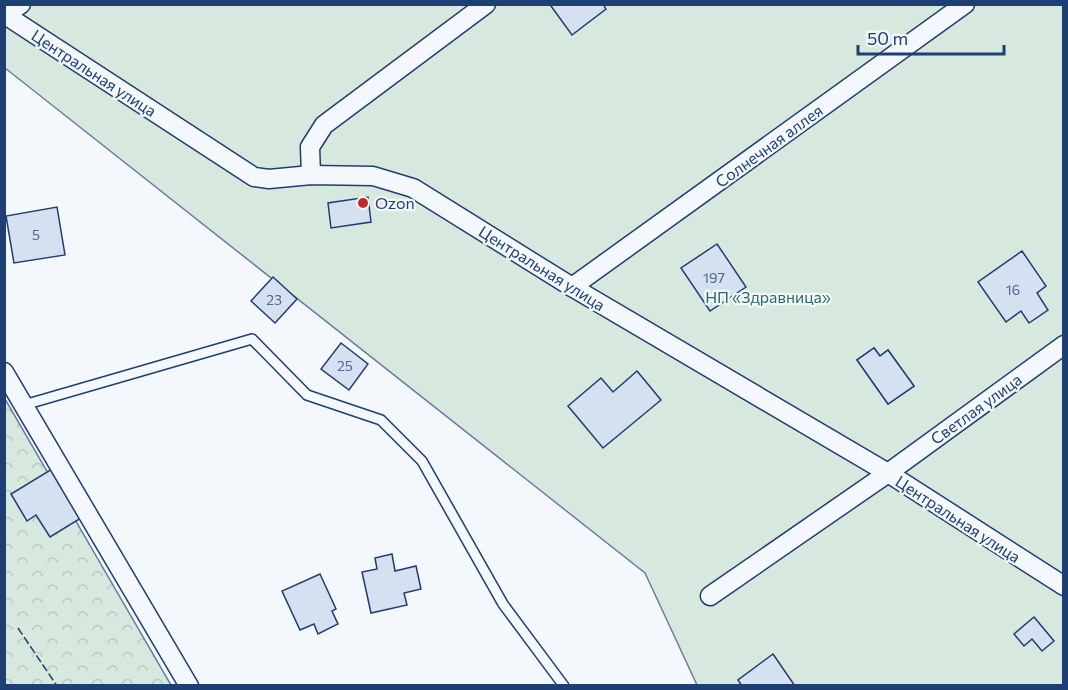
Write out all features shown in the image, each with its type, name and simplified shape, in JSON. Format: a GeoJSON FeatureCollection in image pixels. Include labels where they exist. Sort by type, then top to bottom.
{"type":"FeatureCollection","features":[{"type":"Feature","properties":{"kind":"street"},"geometry":{"type":"LineString","coordinates":[[311,175],[310,147],[324,125],[486,4]]}},
{"type":"Feature","properties":{"kind":"street","name":"Солнечная аллея"},"geometry":{"type":"LineString","coordinates":[[572,287],[965,4]]}},
{"type":"Feature","properties":{"kind":"street","name":"Центральная улица"},"geometry":{"type":"LineString","coordinates":[[10,11],[254,177],[269,179],[311,175],[373,176],[413,188],[572,287],[888,473],[1064,586]]}},
{"type":"Feature","properties":{"kind":"street","name":"Светлая улица"},"geometry":{"type":"LineString","coordinates":[[710,596],[888,473],[1064,345]]}},
{"type":"Feature","properties":{"kind":"street"},"geometry":{"type":"LineString","coordinates":[[4,372],[189,686]]}},
{"type":"Feature","properties":{"kind":"lane"},"geometry":{"type":"LineString","coordinates":[[24,405],[252,339],[307,395],[381,420],[422,461],[503,604],[564,686]]}},
{"type":"Feature","properties":{"kind":"green space","name":"НП «Здравница»"},"geometry":{"type":"Polygon","coordinates":[[[4,5],[1063,5],[1063,685],[697,685],[645,573],[5,68],[4,5]]]}},
{"type":"Feature","properties":{"kind":"green space"},"geometry":{"type":"Polygon","coordinates":[[[5,399],[171,685],[5,685],[5,399]]]}},
{"type":"Feature","properties":{"kind":"building"},"geometry":{"type":"Polygon","coordinates":[[[553,4],[603,4],[606,9],[572,35],[551,6],[553,4]]]}},
{"type":"Feature","properties":{"kind":"building"},"geometry":{"type":"Polygon","coordinates":[[[368,197],[371,222],[331,228],[328,203],[368,197]]]}},
{"type":"Feature","properties":{"kind":"building"},"geometry":{"type":"Polygon","coordinates":[[[57,207],[65,255],[14,263],[6,216],[57,207]]]}},
{"type":"Feature","properties":{"kind":"building"},"geometry":{"type":"Polygon","coordinates":[[[717,244],[746,287],[710,311],[681,268],[717,244]]]}},
{"type":"Feature","properties":{"kind":"building"},"geometry":{"type":"Polygon","coordinates":[[[1022,251],[1046,286],[1037,293],[1048,310],[1029,323],[1021,311],[1006,322],[978,282],[1022,251]]]}},
{"type":"Feature","properties":{"kind":"building"},"geometry":{"type":"Polygon","coordinates":[[[273,277],[297,299],[275,323],[251,301],[273,277]]]}},
{"type":"Feature","properties":{"kind":"building"},"geometry":{"type":"Polygon","coordinates":[[[341,343],[368,364],[349,390],[321,369],[341,343]]]}},
{"type":"Feature","properties":{"kind":"building"},"geometry":{"type":"Polygon","coordinates":[[[874,348],[880,356],[888,350],[914,386],[888,404],[857,360],[874,348]]]}},
{"type":"Feature","properties":{"kind":"building"},"geometry":{"type":"Polygon","coordinates":[[[874,348],[880,356],[888,350],[914,386],[888,404],[857,360],[874,348]]]}},
{"type":"Feature","properties":{"kind":"building"},"geometry":{"type":"Polygon","coordinates":[[[637,371],[661,400],[603,448],[568,406],[601,378],[613,392],[637,371]]]}},
{"type":"Feature","properties":{"kind":"building"},"geometry":{"type":"Polygon","coordinates":[[[52,469],[81,518],[50,537],[36,515],[27,521],[11,494],[52,469]]]}},
{"type":"Feature","properties":{"kind":"building"},"geometry":{"type":"Polygon","coordinates":[[[392,554],[395,571],[416,566],[421,589],[404,593],[407,605],[371,613],[362,572],[377,569],[375,558],[392,554]]]}},
{"type":"Feature","properties":{"kind":"building"},"geometry":{"type":"Polygon","coordinates":[[[320,574],[336,609],[332,611],[338,624],[318,634],[314,624],[300,630],[282,591],[320,574]]]}},
{"type":"Feature","properties":{"kind":"building"},"geometry":{"type":"Polygon","coordinates":[[[1034,617],[1054,641],[1042,651],[1032,639],[1024,646],[1014,634],[1034,617]]]}},
{"type":"Feature","properties":{"kind":"building"},"geometry":{"type":"Polygon","coordinates":[[[773,654],[795,686],[742,686],[738,680],[773,654]]]}},
{"type":"Feature","properties":{"kind":"fence"},"geometry":{"type":"LineString","coordinates":[[18,628],[57,686]]}},
{"type":"Feature","properties":{"kind":"place","name":"Ozon"},"geometry":{"type":"Point","coordinates":[363,203]}}]}
